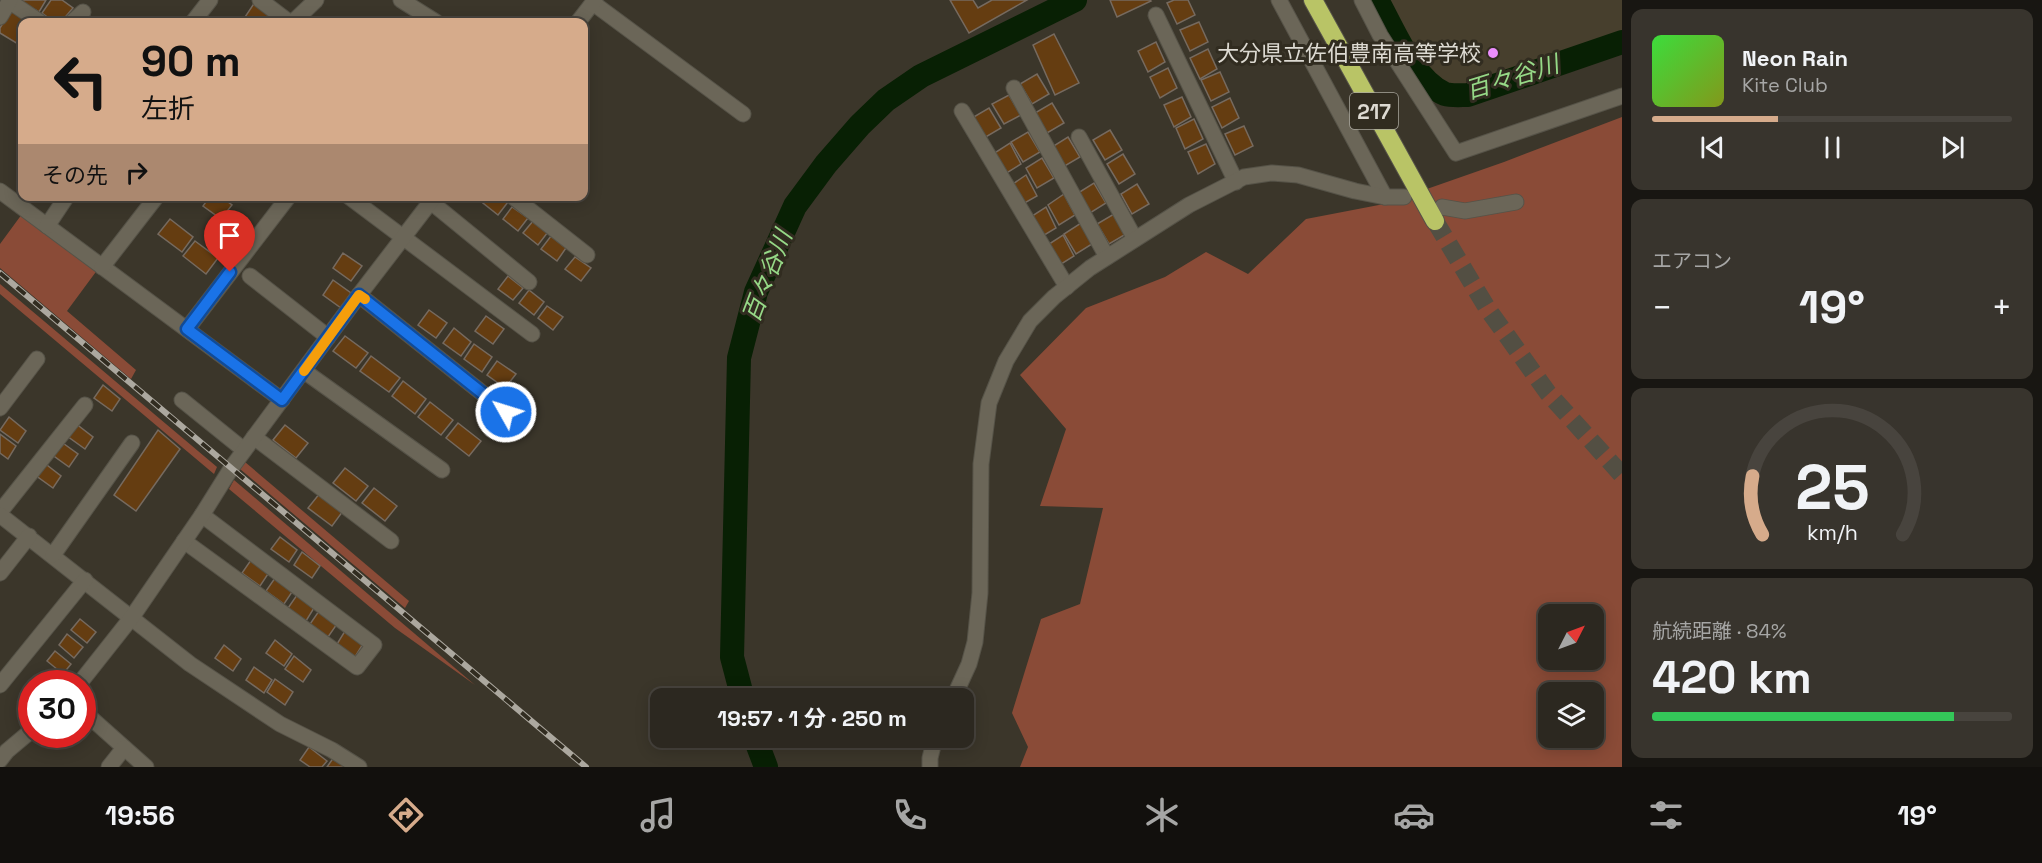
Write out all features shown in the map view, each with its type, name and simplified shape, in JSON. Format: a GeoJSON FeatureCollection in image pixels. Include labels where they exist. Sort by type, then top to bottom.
{"type":"FeatureCollection","features":[{"type":"Feature","properties":{"kind":"highway","name":"217"},"geometry":{"type":"LineString","coordinates":[[1313,0],[1439,214]]}},
{"type":"Feature","properties":{"kind":"street"},"geometry":{"type":"LineString","coordinates":[[196,18],[210,0]]}},
{"type":"Feature","properties":{"kind":"street"},"geometry":{"type":"LineString","coordinates":[[260,0],[285,18]]}},
{"type":"Feature","properties":{"kind":"street"},"geometry":{"type":"LineString","coordinates":[[296,18],[316,0]]}},
{"type":"Feature","properties":{"kind":"street"},"geometry":{"type":"LineString","coordinates":[[401,0],[428,18]]}},
{"type":"Feature","properties":{"kind":"street"},"geometry":{"type":"LineString","coordinates":[[1279,0],[1385,197]]}},
{"type":"Feature","properties":{"kind":"street"},"geometry":{"type":"LineString","coordinates":[[1362,0],[1380,35],[1456,153],[1622,96]]}},
{"type":"Feature","properties":{"kind":"street"},"geometry":{"type":"LineString","coordinates":[[0,17],[9,1],[34,18]]}},
{"type":"Feature","properties":{"kind":"street"},"geometry":{"type":"LineString","coordinates":[[581,18],[594,1],[743,114]]}},
{"type":"Feature","properties":{"kind":"street"},"geometry":{"type":"LineString","coordinates":[[1156,15],[1236,182]]}},
{"type":"Feature","properties":{"kind":"street"},"geometry":{"type":"LineString","coordinates":[[1014,88],[1107,257]]}},
{"type":"Feature","properties":{"kind":"street"},"geometry":{"type":"LineString","coordinates":[[962,111],[1067,286]]}},
{"type":"Feature","properties":{"kind":"street"},"geometry":{"type":"LineString","coordinates":[[1079,137],[1136,239]]}},
{"type":"Feature","properties":{"kind":"street"},"geometry":{"type":"LineString","coordinates":[[958,688],[969,664],[975,642],[980,593],[981,464],[989,403],[1006,361],[1030,321],[1067,286],[1107,257],[1189,205],[1244,177],[1272,173],[1298,176],[1385,197],[1404,197]]}},
{"type":"Feature","properties":{"kind":"street"},"geometry":{"type":"LineString","coordinates":[[0,191],[282,400]]}},
{"type":"Feature","properties":{"kind":"street"},"geometry":{"type":"LineString","coordinates":[[47,226],[64,201]]}},
{"type":"Feature","properties":{"kind":"street"},"geometry":{"type":"LineString","coordinates":[[102,267],[153,201]]}},
{"type":"Feature","properties":{"kind":"street"},"geometry":{"type":"LineString","coordinates":[[187,329],[285,201]]}},
{"type":"Feature","properties":{"kind":"street"},"geometry":{"type":"LineString","coordinates":[[355,201],[532,334]]}},
{"type":"Feature","properties":{"kind":"street"},"geometry":{"type":"LineString","coordinates":[[90,670],[132,617],[244,450],[402,237],[431,201]]}},
{"type":"Feature","properties":{"kind":"street"},"geometry":{"type":"LineString","coordinates":[[435,201],[529,282]]}},
{"type":"Feature","properties":{"kind":"street"},"geometry":{"type":"LineString","coordinates":[[518,201],[587,255]]}},
{"type":"Feature","properties":{"kind":"street"},"geometry":{"type":"LineString","coordinates":[[1439,214],[1516,202]]}},
{"type":"Feature","properties":{"kind":"street"},"geometry":{"type":"LineString","coordinates":[[249,276],[328,337]]}},
{"type":"Feature","properties":{"kind":"street"},"geometry":{"type":"LineString","coordinates":[[359,295],[506,412]]}},
{"type":"Feature","properties":{"kind":"street"},"geometry":{"type":"LineString","coordinates":[[0,408],[37,359]]}},
{"type":"Feature","properties":{"kind":"street"},"geometry":{"type":"LineString","coordinates":[[304,371],[442,471]]}},
{"type":"Feature","properties":{"kind":"street"},"geometry":{"type":"LineString","coordinates":[[182,400],[244,450]]}},
{"type":"Feature","properties":{"kind":"street"},"geometry":{"type":"LineString","coordinates":[[85,405],[0,513],[190,664],[280,724],[332,750],[359,767]]}},
{"type":"Feature","properties":{"kind":"street"},"geometry":{"type":"LineString","coordinates":[[254,437],[392,541]]}},
{"type":"Feature","properties":{"kind":"street"},"geometry":{"type":"LineString","coordinates":[[53,555],[132,443]]}},
{"type":"Feature","properties":{"kind":"street"},"geometry":{"type":"LineString","coordinates":[[184,541],[357,667],[374,645],[202,515]]}},
{"type":"Feature","properties":{"kind":"street"},"geometry":{"type":"LineString","coordinates":[[0,573],[29,536]]}},
{"type":"Feature","properties":{"kind":"street"},"geometry":{"type":"LineString","coordinates":[[0,685],[85,580]]}},
{"type":"Feature","properties":{"kind":"street"},"geometry":{"type":"LineString","coordinates":[[96,723],[146,767]]}},
{"type":"Feature","properties":{"kind":"street"},"geometry":{"type":"LineString","coordinates":[[0,760],[18,742]]}},
{"type":"Feature","properties":{"kind":"street"},"geometry":{"type":"LineString","coordinates":[[109,767],[124,748]]}},
{"type":"Feature","properties":{"kind":"street"},"geometry":{"type":"LineString","coordinates":[[930,767],[932,748]]}},
{"type":"Feature","properties":{"kind":"shaded area","name":"大分県立佐伯豊南高等学校"},"geometry":{"type":"Polygon","coordinates":[[[1385,0],[1622,0],[1622,35],[1469,89],[1447,87],[1423,71],[1385,0]]]}},
{"type":"Feature","properties":{"kind":"shaded area"},"geometry":{"type":"Polygon","coordinates":[[[1622,117],[1622,767],[1020,767],[1028,747],[1012,713],[1041,619],[1080,604],[1103,508],[1040,506],[1066,429],[1020,375],[1086,308],[1165,277],[1206,252],[1248,274],[1306,219],[1384,204],[1622,117]]]}},
{"type":"Feature","properties":{"kind":"shaded area"},"geometry":{"type":"Polygon","coordinates":[[[22,214],[98,269],[67,311],[136,370],[131,379],[0,268],[0,244],[22,214]]]}},
{"type":"Feature","properties":{"kind":"shaded area"},"geometry":{"type":"Polygon","coordinates":[[[0,284],[217,467],[214,474],[0,294],[0,284]]]}},
{"type":"Feature","properties":{"kind":"shaded area"},"geometry":{"type":"Polygon","coordinates":[[[245,462],[409,601],[405,608],[240,469],[245,462]]]}},
{"type":"Feature","properties":{"kind":"shaded area"},"geometry":{"type":"Polygon","coordinates":[[[234,480],[475,685],[395,628],[229,489],[234,480]]]}},
{"type":"Feature","properties":{"kind":"building"},"geometry":{"type":"Polygon","coordinates":[[[18,0],[46,0],[39,12],[18,0]]]}},
{"type":"Feature","properties":{"kind":"building"},"geometry":{"type":"Polygon","coordinates":[[[51,0],[62,0],[73,8],[64,18],[49,18],[42,13],[51,0]]]}},
{"type":"Feature","properties":{"kind":"building"},"geometry":{"type":"Polygon","coordinates":[[[950,0],[973,0],[978,8],[992,0],[1027,0],[969,33],[950,0]]]}},
{"type":"Feature","properties":{"kind":"building"},"geometry":{"type":"Polygon","coordinates":[[[1110,0],[1150,0],[1151,1],[1117,17],[1110,0]]]}},
{"type":"Feature","properties":{"kind":"building"},"geometry":{"type":"Polygon","coordinates":[[[1174,0],[1188,0],[1195,15],[1177,24],[1167,3],[1174,0]]]}},
{"type":"Feature","properties":{"kind":"building"},"geometry":{"type":"Polygon","coordinates":[[[255,2],[273,15],[271,18],[245,17],[255,2]]]}},
{"type":"Feature","properties":{"kind":"building"},"geometry":{"type":"Polygon","coordinates":[[[11,10],[24,18],[18,18],[18,44],[0,33],[0,28],[11,10]]]}},
{"type":"Feature","properties":{"kind":"building"},"geometry":{"type":"Polygon","coordinates":[[[1199,22],[1208,42],[1190,51],[1180,30],[1199,22]]]}},
{"type":"Feature","properties":{"kind":"building"},"geometry":{"type":"Polygon","coordinates":[[[1054,34],[1079,83],[1055,95],[1033,45],[1054,34]]]}},
{"type":"Feature","properties":{"kind":"building"},"geometry":{"type":"Polygon","coordinates":[[[1156,42],[1165,62],[1148,72],[1138,51],[1156,42]]]}},
{"type":"Feature","properties":{"kind":"building"},"geometry":{"type":"Polygon","coordinates":[[[1208,49],[1217,69],[1200,79],[1190,58],[1208,49]]]}},
{"type":"Feature","properties":{"kind":"building"},"geometry":{"type":"Polygon","coordinates":[[[1168,68],[1177,88],[1160,98],[1150,77],[1168,68]]]}},
{"type":"Feature","properties":{"kind":"building"},"geometry":{"type":"Polygon","coordinates":[[[1220,72],[1229,92],[1211,101],[1201,80],[1220,72]]]}},
{"type":"Feature","properties":{"kind":"building"},"geometry":{"type":"Polygon","coordinates":[[[1037,74],[1049,94],[1032,104],[1020,84],[1037,74]]]}},
{"type":"Feature","properties":{"kind":"building"},"geometry":{"type":"Polygon","coordinates":[[[1009,95],[1021,115],[1004,124],[992,104],[1009,95]]]}},
{"type":"Feature","properties":{"kind":"building"},"geometry":{"type":"Polygon","coordinates":[[[1182,97],[1191,117],[1174,127],[1164,105],[1182,97]]]}},
{"type":"Feature","properties":{"kind":"building"},"geometry":{"type":"Polygon","coordinates":[[[1230,98],[1239,118],[1222,128],[1212,107],[1230,98]]]}},
{"type":"Feature","properties":{"kind":"building"},"geometry":{"type":"Polygon","coordinates":[[[1052,103],[1064,123],[1047,133],[1035,113],[1052,103]]]}},
{"type":"Feature","properties":{"kind":"building"},"geometry":{"type":"Polygon","coordinates":[[[989,108],[1001,128],[984,138],[972,118],[989,108]]]}},
{"type":"Feature","properties":{"kind":"building"},"geometry":{"type":"Polygon","coordinates":[[[1194,119],[1203,139],[1185,149],[1176,128],[1194,119]]]}},
{"type":"Feature","properties":{"kind":"building"},"geometry":{"type":"Polygon","coordinates":[[[1244,126],[1253,146],[1235,155],[1225,134],[1244,126]]]}},
{"type":"Feature","properties":{"kind":"building"},"geometry":{"type":"Polygon","coordinates":[[[1110,130],[1122,150],[1105,160],[1093,140],[1110,130]]]}},
{"type":"Feature","properties":{"kind":"building"},"geometry":{"type":"Polygon","coordinates":[[[1028,132],[1040,152],[1023,162],[1011,142],[1028,132]]]}},
{"type":"Feature","properties":{"kind":"building"},"geometry":{"type":"Polygon","coordinates":[[[1068,137],[1080,157],[1063,167],[1052,147],[1068,137]]]}},
{"type":"Feature","properties":{"kind":"building"},"geometry":{"type":"Polygon","coordinates":[[[1010,143],[1021,164],[1005,174],[993,154],[1010,143]]]}},
{"type":"Feature","properties":{"kind":"building"},"geometry":{"type":"Polygon","coordinates":[[[1206,144],[1215,164],[1198,174],[1188,152],[1206,144]]]}},
{"type":"Feature","properties":{"kind":"building"},"geometry":{"type":"Polygon","coordinates":[[[1123,154],[1135,174],[1119,184],[1107,164],[1123,154]]]}},
{"type":"Feature","properties":{"kind":"building"},"geometry":{"type":"Polygon","coordinates":[[[1042,158],[1054,178],[1037,188],[1026,168],[1042,158]]]}},
{"type":"Feature","properties":{"kind":"building"},"geometry":{"type":"Polygon","coordinates":[[[1026,175],[1037,196],[1021,205],[1010,186],[1026,175]]]}},
{"type":"Feature","properties":{"kind":"building"},"geometry":{"type":"Polygon","coordinates":[[[1094,183],[1106,203],[1090,213],[1078,193],[1094,183]]]}},
{"type":"Feature","properties":{"kind":"building"},"geometry":{"type":"Polygon","coordinates":[[[1137,184],[1149,204],[1132,214],[1121,194],[1137,184]]]}},
{"type":"Feature","properties":{"kind":"building"},"geometry":{"type":"Polygon","coordinates":[[[1064,194],[1075,215],[1059,225],[1048,205],[1064,194]]]}},
{"type":"Feature","properties":{"kind":"building"},"geometry":{"type":"Polygon","coordinates":[[[206,201],[227,201],[232,205],[221,219],[203,206],[206,201]]]}},
{"type":"Feature","properties":{"kind":"building"},"geometry":{"type":"Polygon","coordinates":[[[484,201],[508,202],[498,215],[483,203],[484,201]]]}},
{"type":"Feature","properties":{"kind":"building"},"geometry":{"type":"Polygon","coordinates":[[[512,207],[528,218],[518,231],[503,219],[512,207]]]}},
{"type":"Feature","properties":{"kind":"building"},"geometry":{"type":"Polygon","coordinates":[[[1046,207],[1056,228],[1041,237],[1029,218],[1046,207]]]}},
{"type":"Feature","properties":{"kind":"building"},"geometry":{"type":"Polygon","coordinates":[[[1114,214],[1126,234],[1109,244],[1097,224],[1114,214]]]}},
{"type":"Feature","properties":{"kind":"building"},"geometry":{"type":"Polygon","coordinates":[[[170,219],[193,237],[182,252],[158,234],[170,219]]]}},
{"type":"Feature","properties":{"kind":"building"},"geometry":{"type":"Polygon","coordinates":[[[533,221],[548,232],[538,245],[523,233],[533,221]]]}},
{"type":"Feature","properties":{"kind":"building"},"geometry":{"type":"Polygon","coordinates":[[[1081,223],[1092,244],[1076,254],[1064,234],[1081,223]]]}},
{"type":"Feature","properties":{"kind":"building"},"geometry":{"type":"Polygon","coordinates":[[[1063,235],[1074,256],[1058,266],[1046,246],[1063,235]]]}},
{"type":"Feature","properties":{"kind":"building"},"geometry":{"type":"Polygon","coordinates":[[[551,236],[566,248],[557,261],[541,249],[551,236]]]}},
{"type":"Feature","properties":{"kind":"building"},"geometry":{"type":"Polygon","coordinates":[[[195,241],[218,258],[206,274],[183,256],[195,241]]]}},
{"type":"Feature","properties":{"kind":"building"},"geometry":{"type":"Polygon","coordinates":[[[343,253],[362,266],[351,281],[333,268],[343,253]]]}},
{"type":"Feature","properties":{"kind":"building"},"geometry":{"type":"Polygon","coordinates":[[[575,257],[591,268],[581,281],[565,269],[575,257]]]}},
{"type":"Feature","properties":{"kind":"building"},"geometry":{"type":"Polygon","coordinates":[[[508,276],[523,288],[513,300],[498,289],[508,276]]]}},
{"type":"Feature","properties":{"kind":"building"},"geometry":{"type":"Polygon","coordinates":[[[333,280],[351,293],[341,308],[323,295],[333,280]]]}},
{"type":"Feature","properties":{"kind":"building"},"geometry":{"type":"Polygon","coordinates":[[[529,290],[544,302],[534,315],[519,303],[529,290]]]}},
{"type":"Feature","properties":{"kind":"building"},"geometry":{"type":"Polygon","coordinates":[[[547,306],[563,317],[553,330],[538,318],[547,306]]]}},
{"type":"Feature","properties":{"kind":"building"},"geometry":{"type":"Polygon","coordinates":[[[429,310],[447,323],[436,338],[418,325],[429,310]]]}},
{"type":"Feature","properties":{"kind":"building"},"geometry":{"type":"Polygon","coordinates":[[[486,316],[504,329],[493,344],[475,331],[486,316]]]}},
{"type":"Feature","properties":{"kind":"building"},"geometry":{"type":"Polygon","coordinates":[[[454,328],[471,342],[461,356],[443,343],[454,328]]]}},
{"type":"Feature","properties":{"kind":"building"},"geometry":{"type":"Polygon","coordinates":[[[345,336],[368,353],[356,368],[333,351],[345,336]]]}},
{"type":"Feature","properties":{"kind":"building"},"geometry":{"type":"Polygon","coordinates":[[[474,344],[492,357],[482,372],[464,359],[474,344]]]}},
{"type":"Feature","properties":{"kind":"building"},"geometry":{"type":"Polygon","coordinates":[[[371,356],[400,378],[389,392],[360,371],[371,356]]]}},
{"type":"Feature","properties":{"kind":"building"},"geometry":{"type":"Polygon","coordinates":[[[497,361],[516,374],[505,388],[487,375],[497,361]]]}},
{"type":"Feature","properties":{"kind":"building"},"geometry":{"type":"Polygon","coordinates":[[[403,381],[426,399],[415,414],[392,396],[403,381]]]}},
{"type":"Feature","properties":{"kind":"building"},"geometry":{"type":"Polygon","coordinates":[[[103,385],[120,399],[112,411],[94,398],[103,385]]]}},
{"type":"Feature","properties":{"kind":"building"},"geometry":{"type":"Polygon","coordinates":[[[430,402],[453,420],[441,435],[418,417],[430,402]]]}},
{"type":"Feature","properties":{"kind":"building"},"geometry":{"type":"Polygon","coordinates":[[[9,417],[26,431],[18,443],[0,430],[9,417]]]}},
{"type":"Feature","properties":{"kind":"building"},"geometry":{"type":"Polygon","coordinates":[[[75,423],[93,437],[85,449],[67,436],[75,423]]]}},
{"type":"Feature","properties":{"kind":"building"},"geometry":{"type":"Polygon","coordinates":[[[458,423],[481,441],[469,456],[446,438],[458,423]]]}},
{"type":"Feature","properties":{"kind":"building"},"geometry":{"type":"Polygon","coordinates":[[[285,425],[308,443],[296,458],[273,440],[285,425]]]}},
{"type":"Feature","properties":{"kind":"building"},"geometry":{"type":"Polygon","coordinates":[[[158,430],[180,449],[136,511],[114,495],[158,430]]]}},
{"type":"Feature","properties":{"kind":"building"},"geometry":{"type":"Polygon","coordinates":[[[0,434],[16,446],[8,459],[0,453],[0,434]]]}},
{"type":"Feature","properties":{"kind":"building"},"geometry":{"type":"Polygon","coordinates":[[[60,441],[78,454],[69,467],[51,454],[60,441]]]}},
{"type":"Feature","properties":{"kind":"building"},"geometry":{"type":"Polygon","coordinates":[[[43,462],[61,476],[53,488],[35,475],[43,462]]]}},
{"type":"Feature","properties":{"kind":"building"},"geometry":{"type":"Polygon","coordinates":[[[345,468],[368,486],[356,501],[333,483],[345,468]]]}},
{"type":"Feature","properties":{"kind":"building"},"geometry":{"type":"Polygon","coordinates":[[[374,488],[397,506],[385,521],[362,503],[374,488]]]}},
{"type":"Feature","properties":{"kind":"building"},"geometry":{"type":"Polygon","coordinates":[[[320,493],[343,511],[332,526],[308,508],[320,493]]]}},
{"type":"Feature","properties":{"kind":"building"},"geometry":{"type":"Polygon","coordinates":[[[280,537],[297,550],[289,562],[271,549],[280,537]]]}},
{"type":"Feature","properties":{"kind":"building"},"geometry":{"type":"Polygon","coordinates":[[[302,552],[320,566],[312,578],[294,565],[302,552]]]}},
{"type":"Feature","properties":{"kind":"building"},"geometry":{"type":"Polygon","coordinates":[[[251,560],[268,574],[260,586],[242,573],[251,560]]]}},
{"type":"Feature","properties":{"kind":"building"},"geometry":{"type":"Polygon","coordinates":[[[275,578],[292,592],[284,604],[266,591],[275,578]]]}},
{"type":"Feature","properties":{"kind":"building"},"geometry":{"type":"Polygon","coordinates":[[[297,595],[314,608],[306,621],[288,608],[297,595]]]}},
{"type":"Feature","properties":{"kind":"building"},"geometry":{"type":"Polygon","coordinates":[[[319,611],[337,624],[328,637],[310,624],[319,611]]]}},
{"type":"Feature","properties":{"kind":"building"},"geometry":{"type":"Polygon","coordinates":[[[80,619],[96,632],[87,643],[71,630],[80,619]]]}},
{"type":"Feature","properties":{"kind":"building"},"geometry":{"type":"Polygon","coordinates":[[[345,631],[363,644],[355,657],[337,644],[345,631]]]}},
{"type":"Feature","properties":{"kind":"building"},"geometry":{"type":"Polygon","coordinates":[[[67,634],[83,647],[74,658],[59,645],[67,634]]]}},
{"type":"Feature","properties":{"kind":"building"},"geometry":{"type":"Polygon","coordinates":[[[275,640],[292,654],[284,666],[266,653],[275,640]]]}},
{"type":"Feature","properties":{"kind":"building"},"geometry":{"type":"Polygon","coordinates":[[[224,645],[241,659],[233,671],[215,658],[224,645]]]}},
{"type":"Feature","properties":{"kind":"building"},"geometry":{"type":"Polygon","coordinates":[[[55,651],[71,664],[66,670],[58,670],[47,661],[55,651]]]}},
{"type":"Feature","properties":{"kind":"building"},"geometry":{"type":"Polygon","coordinates":[[[294,656],[311,670],[303,682],[285,669],[294,656]]]}},
{"type":"Feature","properties":{"kind":"building"},"geometry":{"type":"Polygon","coordinates":[[[254,667],[272,680],[264,693],[246,680],[254,667]]]}},
{"type":"Feature","properties":{"kind":"building"},"geometry":{"type":"Polygon","coordinates":[[[275,679],[293,692],[285,705],[267,692],[275,679]]]}},
{"type":"Feature","properties":{"kind":"building"},"geometry":{"type":"Polygon","coordinates":[[[309,747],[327,761],[322,767],[310,767],[300,760],[309,747]]]}},
{"type":"Feature","properties":{"kind":"building"},"geometry":{"type":"Polygon","coordinates":[[[334,757],[349,767],[327,767],[334,757]]]}},
{"type":"Feature","properties":{"kind":"waterway","name":"百々谷川"},"geometry":{"type":"LineString","coordinates":[[740,688],[732,657],[739,358],[756,292],[795,206],[826,164],[860,125],[886,100],[921,76],[1075,0]]}},
{"type":"Feature","properties":{"kind":"waterway","name":"百々谷川"},"geometry":{"type":"LineString","coordinates":[[1377,0],[1414,66],[1423,78],[1448,95],[1468,95],[1622,42]]}},
{"type":"Feature","properties":{"kind":"waterway","name":"百々谷川"},"geometry":{"type":"LineString","coordinates":[[759,748],[766,767]]}},
{"type":"Feature","properties":{"kind":"tunnel"},"geometry":{"type":"LineString","coordinates":[[1435,221],[1487,308],[1548,393],[1622,475]]}},
{"type":"Feature","properties":{"kind":"railway"},"geometry":{"type":"LineString","coordinates":[[0,273],[586,767]]}},
{"type":"Feature","properties":{"kind":"slow traffic"},"geometry":{"type":"LineString","coordinates":[[304,371],[359,295],[365,299]]}},
{"type":"Feature","properties":{"kind":"place","name":"大分県立佐伯豊南高等学校"},"geometry":{"type":"Point","coordinates":[1493,53]}},
{"type":"Feature","properties":{"kind":"route"},"geometry":{"type":"LineString","coordinates":[[230,272],[187,329],[282,400],[359,295],[506,412]]}}]}
